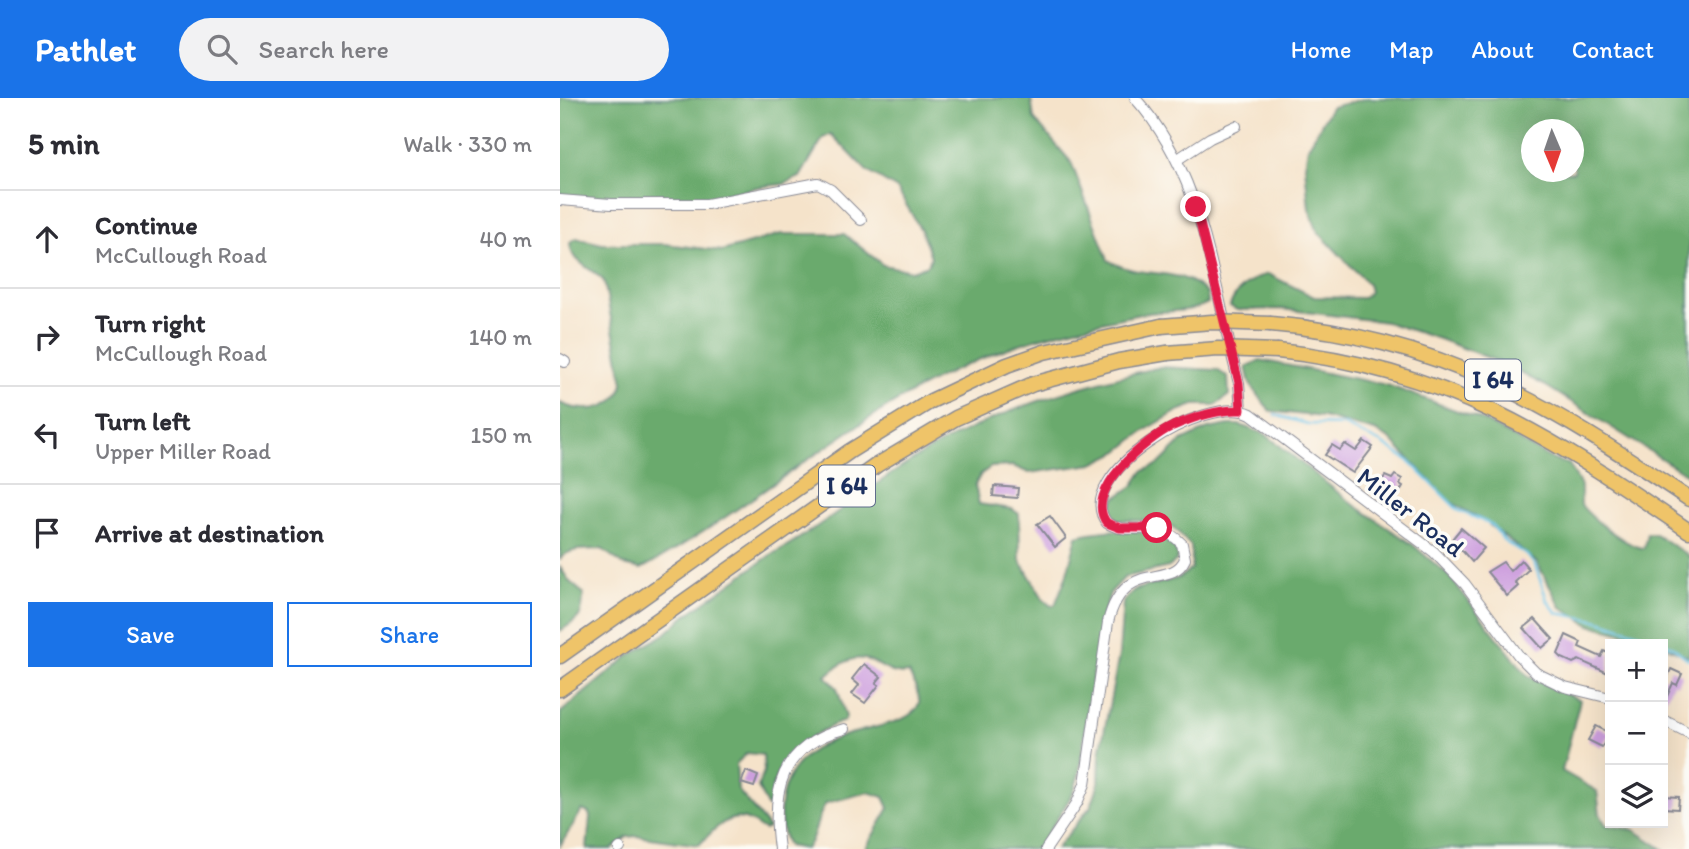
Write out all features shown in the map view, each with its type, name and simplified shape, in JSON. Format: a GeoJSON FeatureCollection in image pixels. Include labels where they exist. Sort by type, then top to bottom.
{"type":"FeatureCollection","features":[{"type":"Feature","properties":{"kind":"highway","name":"I 64"},"geometry":{"type":"LineString","coordinates":[[560,656],[850,451],[931,401],[997,370],[1044,352],[1161,326],[1212,322],[1271,324],[1368,338],[1434,356],[1479,373],[1558,413],[1689,499]]}},
{"type":"Feature","properties":{"kind":"highway","name":"I 64"},"geometry":{"type":"LineString","coordinates":[[560,689],[877,465],[956,418],[1033,384],[1119,361],[1167,353],[1218,349],[1278,351],[1376,367],[1474,400],[1560,445],[1689,531]]}},
{"type":"Feature","properties":{"kind":"street"},"geometry":{"type":"LineString","coordinates":[[1046,849],[1077,803],[1085,785],[1106,637],[1115,600],[1132,581],[1175,570],[1185,559],[1182,544],[1166,531],[1146,526],[1120,528],[1107,523],[1101,513],[1103,496],[1123,466],[1161,432],[1196,417],[1241,410],[1239,383],[1196,207],[1178,159],[1164,133],[1135,98]]}},
{"type":"Feature","properties":{"kind":"street"},"geometry":{"type":"LineString","coordinates":[[1178,159],[1210,138],[1236,126]]}},
{"type":"Feature","properties":{"kind":"street"},"geometry":{"type":"LineString","coordinates":[[560,200],[611,204],[706,204],[818,183],[831,190],[861,220]]}},
{"type":"Feature","properties":{"kind":"street","name":"Miller Road"},"geometry":{"type":"LineString","coordinates":[[1241,410],[1257,417],[1300,453],[1434,552],[1465,584],[1519,656],[1536,673],[1565,687],[1605,697]]}},
{"type":"Feature","properties":{"kind":"street"},"geometry":{"type":"LineString","coordinates":[[1668,722],[1689,733]]}},
{"type":"Feature","properties":{"kind":"street"},"geometry":{"type":"LineString","coordinates":[[779,849],[775,807],[782,777],[794,759],[811,744],[844,729]]}},
{"type":"Feature","properties":{"kind":"green space"},"geometry":{"type":"Polygon","coordinates":[[[560,98],[1031,98],[1034,119],[1071,162],[1108,260],[1122,267],[1184,279],[1207,294],[1208,303],[1192,309],[1120,318],[1038,338],[978,360],[933,381],[848,432],[726,517],[641,569],[624,565],[602,549],[574,551],[560,559],[560,403],[579,408],[598,408],[614,399],[623,383],[604,281],[578,260],[570,242],[577,238],[602,244],[665,244],[722,251],[781,234],[844,234],[883,265],[912,271],[928,265],[931,257],[921,230],[897,189],[867,171],[831,134],[823,138],[800,177],[784,184],[758,187],[704,200],[581,198],[560,195],[560,98]]]}},
{"type":"Feature","properties":{"kind":"green space"},"geometry":{"type":"Polygon","coordinates":[[[1367,98],[1689,98],[1689,476],[1546,386],[1497,361],[1439,339],[1386,322],[1282,309],[1237,310],[1230,306],[1245,286],[1268,274],[1314,297],[1363,298],[1370,292],[1368,284],[1318,232],[1309,209],[1305,166],[1308,147],[1331,107],[1367,98]]]}},
{"type":"Feature","properties":{"kind":"green space"},"geometry":{"type":"Polygon","coordinates":[[[1260,360],[1387,385],[1482,420],[1554,460],[1569,464],[1581,486],[1581,505],[1601,524],[1637,547],[1644,548],[1647,533],[1655,534],[1689,556],[1689,657],[1668,647],[1668,639],[1648,639],[1590,625],[1561,607],[1537,563],[1487,523],[1449,501],[1390,439],[1375,431],[1323,417],[1270,411],[1250,384],[1246,367],[1260,360]]]}},
{"type":"Feature","properties":{"kind":"green space"},"geometry":{"type":"Polygon","coordinates":[[[1161,367],[1217,370],[1228,377],[1229,395],[1216,405],[1194,405],[1178,411],[1144,431],[1119,451],[1093,464],[1029,473],[1013,466],[991,467],[981,474],[975,485],[979,504],[1012,509],[1019,514],[1020,560],[1044,600],[1051,606],[1055,605],[1066,577],[1077,536],[1119,530],[1151,534],[1165,539],[1174,547],[1178,559],[1169,567],[1125,577],[1110,593],[1099,631],[1079,774],[1073,793],[1038,849],[865,849],[889,808],[884,797],[868,792],[826,803],[806,849],[788,846],[781,825],[781,804],[784,789],[796,766],[813,750],[834,739],[897,721],[911,714],[919,703],[918,692],[909,673],[889,671],[863,659],[853,659],[841,664],[826,676],[837,688],[846,717],[844,721],[812,737],[791,754],[777,775],[771,808],[767,806],[758,787],[764,771],[763,755],[747,753],[736,764],[738,790],[769,828],[765,830],[750,821],[734,818],[721,824],[699,845],[636,836],[627,837],[612,849],[587,849],[590,817],[589,813],[582,810],[560,846],[560,713],[630,655],[665,634],[685,616],[769,556],[901,467],[949,439],[1037,401],[1098,382],[1161,367]]]}},
{"type":"Feature","properties":{"kind":"green space"},"geometry":{"type":"Polygon","coordinates":[[[1239,425],[1265,434],[1350,502],[1413,545],[1449,576],[1527,675],[1580,700],[1562,771],[1597,791],[1605,828],[1634,830],[1663,849],[1056,849],[1091,806],[1099,783],[1100,753],[1119,655],[1123,602],[1134,590],[1179,578],[1192,568],[1191,546],[1173,527],[1158,521],[1118,520],[1113,517],[1110,507],[1115,498],[1133,486],[1143,471],[1158,465],[1182,441],[1208,429],[1239,425]]]}},
{"type":"Feature","properties":{"kind":"green space"},"geometry":{"type":"Polygon","coordinates":[[[560,567],[570,582],[583,593],[579,617],[560,631],[560,567]]]}},
{"type":"Feature","properties":{"kind":"building"},"geometry":{"type":"Polygon","coordinates":[[[1364,441],[1373,447],[1353,473],[1325,455],[1332,445],[1340,450],[1345,444],[1356,451],[1364,441]]]}},
{"type":"Feature","properties":{"kind":"building"},"geometry":{"type":"Polygon","coordinates":[[[1395,475],[1402,479],[1400,484],[1403,486],[1397,497],[1378,487],[1385,476],[1392,479],[1395,475]]]}},
{"type":"Feature","properties":{"kind":"building"},"geometry":{"type":"Polygon","coordinates":[[[994,486],[1018,488],[1017,498],[993,496],[994,486]]]}},
{"type":"Feature","properties":{"kind":"building"},"geometry":{"type":"Polygon","coordinates":[[[1050,516],[1066,538],[1055,547],[1037,524],[1050,516]]]}},
{"type":"Feature","properties":{"kind":"building"},"geometry":{"type":"Polygon","coordinates":[[[1461,528],[1484,548],[1472,562],[1452,539],[1461,528]]]}},
{"type":"Feature","properties":{"kind":"building"},"geometry":{"type":"Polygon","coordinates":[[[1521,560],[1529,569],[1515,582],[1518,586],[1507,596],[1487,572],[1503,562],[1510,571],[1521,560]]]}},
{"type":"Feature","properties":{"kind":"building"},"geometry":{"type":"Polygon","coordinates":[[[1535,619],[1553,639],[1542,648],[1524,628],[1535,619]]]}},
{"type":"Feature","properties":{"kind":"building"},"geometry":{"type":"Polygon","coordinates":[[[1566,635],[1581,642],[1579,647],[1601,657],[1605,652],[1605,672],[1579,660],[1573,663],[1558,654],[1566,635]]]}},
{"type":"Feature","properties":{"kind":"building"},"geometry":{"type":"Polygon","coordinates":[[[864,664],[881,677],[876,683],[879,685],[865,703],[852,694],[859,685],[852,679],[864,664]]]}},
{"type":"Feature","properties":{"kind":"building"},"geometry":{"type":"Polygon","coordinates":[[[1671,669],[1682,674],[1677,685],[1673,683],[1668,694],[1668,676],[1671,669]]]}},
{"type":"Feature","properties":{"kind":"building"},"geometry":{"type":"Polygon","coordinates":[[[1596,726],[1605,730],[1602,747],[1588,740],[1596,726]]]}},
{"type":"Feature","properties":{"kind":"building"},"geometry":{"type":"Polygon","coordinates":[[[746,771],[758,776],[754,787],[741,783],[746,771]]]}},
{"type":"Feature","properties":{"kind":"building"},"geometry":{"type":"Polygon","coordinates":[[[1668,796],[1679,797],[1678,809],[1668,808],[1668,796]]]}},
{"type":"Feature","properties":{"kind":"waterway"},"geometry":{"type":"LineString","coordinates":[[1275,415],[1308,424],[1344,425],[1383,444],[1409,461],[1458,510],[1492,525],[1505,542],[1527,555],[1535,565],[1547,600],[1557,613],[1599,621],[1653,638],[1673,647],[1689,660]]}},
{"type":"Feature","properties":{"kind":"route"},"geometry":{"type":"LineString","coordinates":[[1157,528],[1120,528],[1107,523],[1101,513],[1101,502],[1114,477],[1141,448],[1172,426],[1213,413],[1241,410],[1241,392],[1196,207]]}}]}
